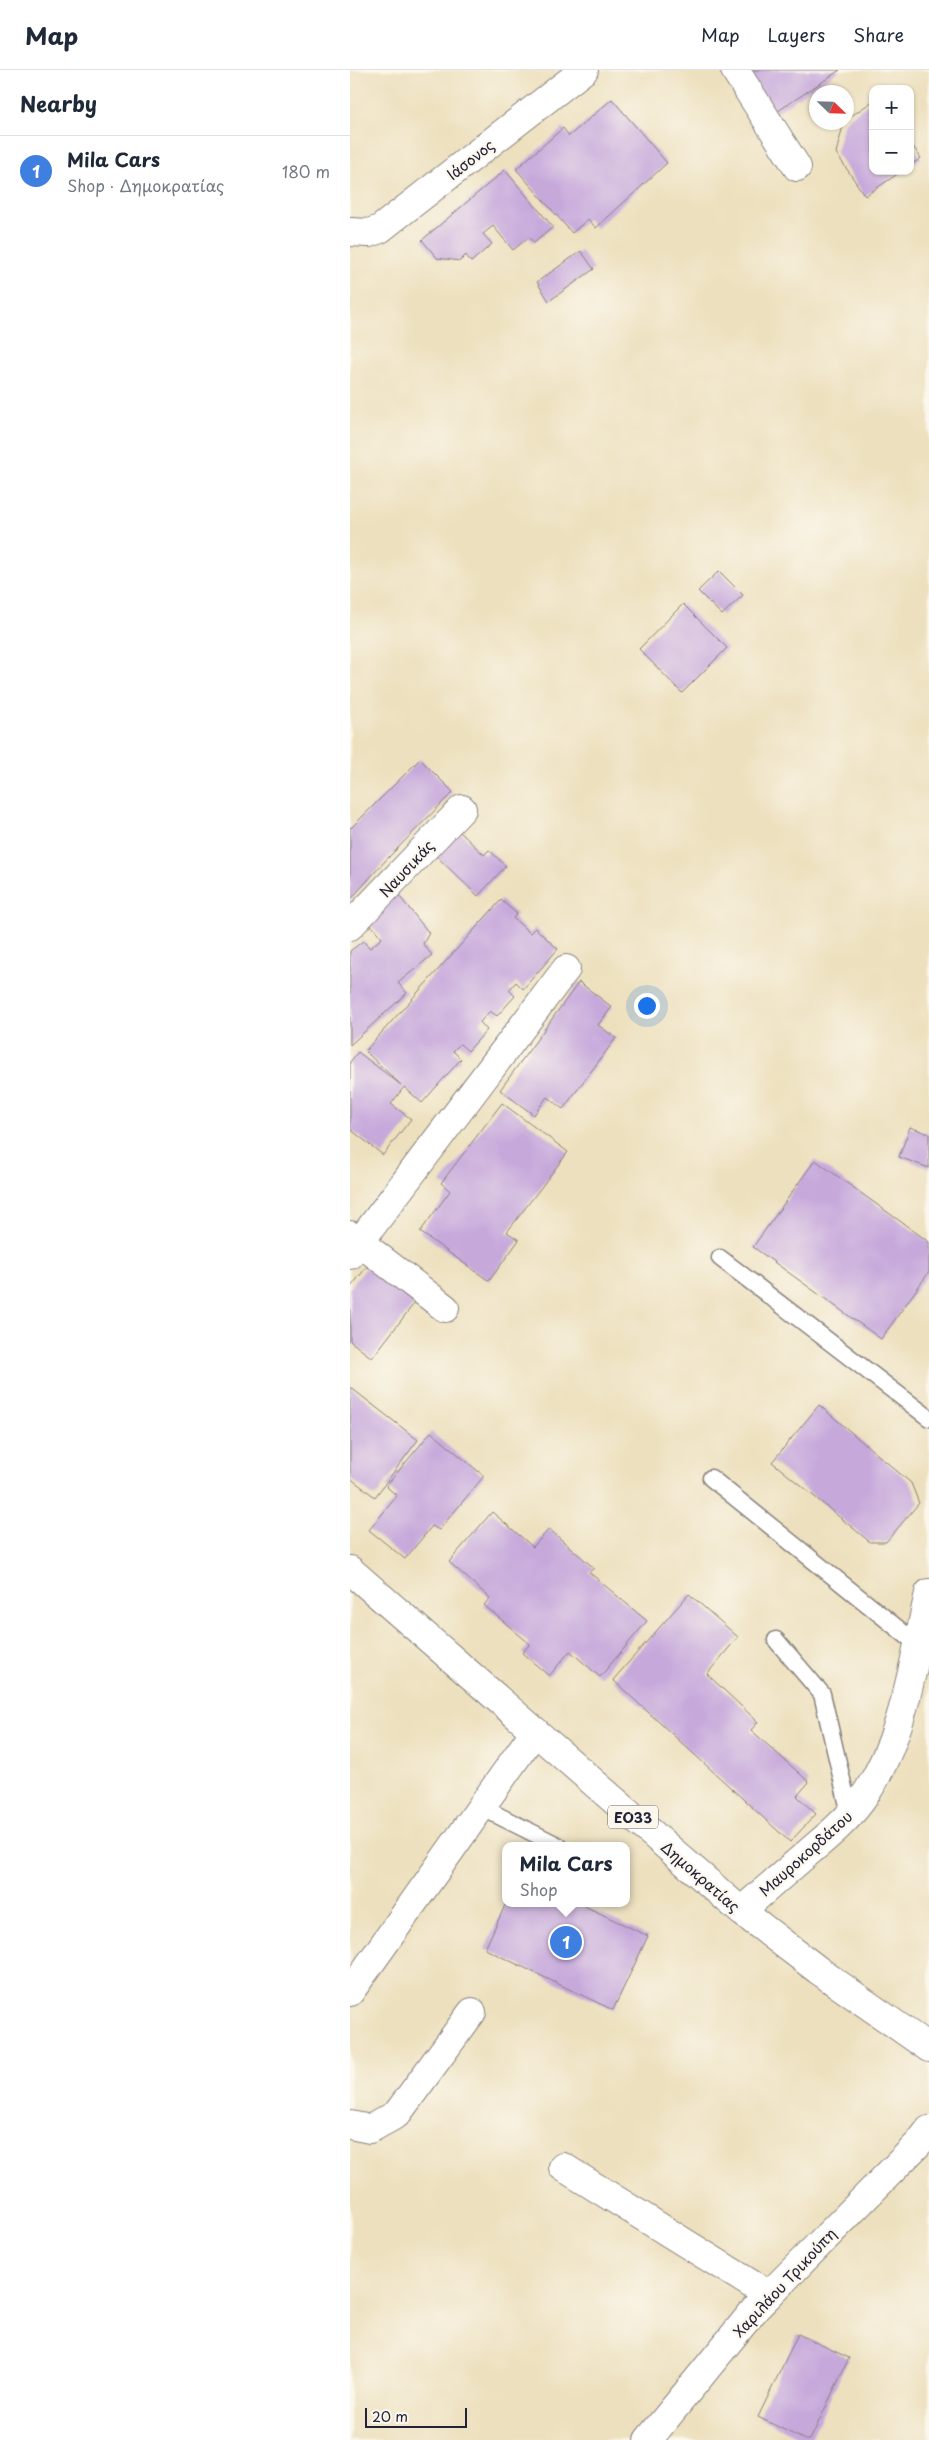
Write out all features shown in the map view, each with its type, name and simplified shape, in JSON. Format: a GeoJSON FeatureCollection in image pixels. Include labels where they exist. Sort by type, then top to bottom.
{"type":"FeatureCollection","features":[{"type":"Feature","properties":{"kind":"street","name":"Ιάσονος"},"geometry":{"type":"LineString","coordinates":[[350,232],[369,233],[380,229],[584,70]]}},
{"type":"Feature","properties":{"kind":"street"},"geometry":{"type":"LineString","coordinates":[[735,70],[796,167]]}},
{"type":"Feature","properties":{"kind":"street","name":"Ναυσικάς"},"geometry":{"type":"LineString","coordinates":[[350,926],[462,809]]}},
{"type":"Feature","properties":{"kind":"street"},"geometry":{"type":"LineString","coordinates":[[445,1308],[353,1244],[566,969]]}},
{"type":"Feature","properties":{"kind":"street","name":"Δημοκρατίας"},"geometry":{"type":"LineString","coordinates":[[350,1570],[741,1911],[818,1970],[929,2048]]}},
{"type":"Feature","properties":{"kind":"street","name":"Μαυροκορδάτου"},"geometry":{"type":"LineString","coordinates":[[741,1911],[850,1814],[872,1782],[892,1741],[906,1695],[929,1593]]}},
{"type":"Feature","properties":{"kind":"street"},"geometry":{"type":"LineString","coordinates":[[350,1992],[535,1731]]}},
{"type":"Feature","properties":{"kind":"street"},"geometry":{"type":"LineString","coordinates":[[350,2124],[370,2129],[396,2114],[472,2012]]}},
{"type":"Feature","properties":{"kind":"street","name":"Χαριλάου Τρικούπη"},"geometry":{"type":"LineString","coordinates":[[648,2440],[769,2295],[919,2143],[929,2130]]}},
{"type":"Feature","properties":{"kind":"street"},"geometry":{"type":"LineString","coordinates":[[563,2167],[769,2295]]}},
{"type":"Feature","properties":{"kind":"lane"},"geometry":{"type":"LineString","coordinates":[[720,1258],[929,1418]]}},
{"type":"Feature","properties":{"kind":"lane"},"geometry":{"type":"LineString","coordinates":[[711,1478],[917,1644]]}},
{"type":"Feature","properties":{"kind":"lane"},"geometry":{"type":"LineString","coordinates":[[776,1640],[822,1694],[850,1814]]}},
{"type":"Feature","properties":{"kind":"lane"},"geometry":{"type":"LineString","coordinates":[[481,1807],[551,1842]]}},
{"type":"Feature","properties":{"kind":"building"},"geometry":{"type":"Polygon","coordinates":[[[753,70],[840,70],[817,85],[809,85],[809,91],[775,113],[749,73],[753,70]]]}},
{"type":"Feature","properties":{"kind":"building"},"geometry":{"type":"Polygon","coordinates":[[[612,99],[667,163],[596,228],[588,219],[572,233],[516,169],[563,128],[569,136],[612,99]]]}},
{"type":"Feature","properties":{"kind":"building"},"geometry":{"type":"Polygon","coordinates":[[[869,104],[869,175],[896,175],[865,196],[836,153],[842,130],[854,130],[854,114],[869,104]]]}},
{"type":"Feature","properties":{"kind":"building"},"geometry":{"type":"Polygon","coordinates":[[[914,148],[921,158],[914,163],[914,148]]]}},
{"type":"Feature","properties":{"kind":"building"},"geometry":{"type":"Polygon","coordinates":[[[505,170],[553,227],[534,243],[529,237],[513,250],[493,226],[483,234],[492,244],[471,262],[466,255],[460,261],[437,258],[422,240],[505,170]]]}},
{"type":"Feature","properties":{"kind":"building"},"geometry":{"type":"Polygon","coordinates":[[[581,251],[594,269],[549,301],[537,282],[581,251]]]}},
{"type":"Feature","properties":{"kind":"building"},"geometry":{"type":"Polygon","coordinates":[[[719,571],[743,595],[722,615],[698,591],[719,571]]]}},
{"type":"Feature","properties":{"kind":"building"},"geometry":{"type":"Polygon","coordinates":[[[683,604],[727,648],[682,693],[639,649],[683,604]]]}},
{"type":"Feature","properties":{"kind":"building"},"geometry":{"type":"Polygon","coordinates":[[[420,759],[453,792],[385,861],[350,900],[350,827],[420,759]]]}},
{"type":"Feature","properties":{"kind":"building"},"geometry":{"type":"Polygon","coordinates":[[[458,830],[484,855],[489,850],[506,866],[478,896],[435,855],[458,830]]]}},
{"type":"Feature","properties":{"kind":"building"},"geometry":{"type":"Polygon","coordinates":[[[396,892],[429,933],[423,944],[432,955],[398,983],[407,993],[350,1045],[350,951],[363,941],[370,948],[382,938],[365,918],[396,892]]]}},
{"type":"Feature","properties":{"kind":"building"},"geometry":{"type":"Polygon","coordinates":[[[501,900],[517,914],[513,918],[530,933],[535,928],[558,949],[523,989],[516,982],[509,990],[515,996],[497,1016],[490,1011],[480,1022],[487,1030],[468,1051],[460,1044],[453,1051],[461,1059],[422,1103],[404,1087],[391,1104],[411,1119],[383,1155],[350,1129],[350,1062],[358,1052],[401,1085],[365,1051],[501,900]]]}},
{"type":"Feature","properties":{"kind":"building"},"geometry":{"type":"Polygon","coordinates":[[[579,982],[612,1007],[598,1025],[616,1038],[563,1109],[547,1097],[534,1115],[500,1090],[579,982]]]}},
{"type":"Feature","properties":{"kind":"building"},"geometry":{"type":"Polygon","coordinates":[[[502,1103],[568,1152],[507,1232],[519,1240],[489,1281],[420,1232],[450,1191],[441,1183],[502,1103]]]}},
{"type":"Feature","properties":{"kind":"building"},"geometry":{"type":"Polygon","coordinates":[[[910,1127],[929,1134],[929,1168],[899,1157],[910,1127]]]}},
{"type":"Feature","properties":{"kind":"building"},"geometry":{"type":"Polygon","coordinates":[[[815,1160],[929,1242],[929,1272],[881,1339],[753,1247],[815,1160]]]}},
{"type":"Feature","properties":{"kind":"building"},"geometry":{"type":"Polygon","coordinates":[[[369,1264],[416,1301],[372,1358],[350,1341],[350,1288],[369,1264]]]}},
{"type":"Feature","properties":{"kind":"building"},"geometry":{"type":"Polygon","coordinates":[[[350,1387],[418,1440],[375,1497],[350,1478],[350,1387]]]}},
{"type":"Feature","properties":{"kind":"building"},"geometry":{"type":"Polygon","coordinates":[[[819,1405],[911,1483],[919,1503],[886,1542],[870,1542],[772,1462],[819,1405]]]}},
{"type":"Feature","properties":{"kind":"building"},"geometry":{"type":"Polygon","coordinates":[[[431,1432],[484,1476],[439,1530],[432,1526],[405,1559],[369,1530],[397,1496],[386,1486],[431,1432]]]}},
{"type":"Feature","properties":{"kind":"building"},"geometry":{"type":"Polygon","coordinates":[[[492,1512],[533,1547],[549,1529],[594,1568],[589,1572],[647,1621],[600,1677],[570,1651],[549,1676],[522,1653],[530,1644],[484,1605],[490,1598],[449,1562],[492,1512]]]}},
{"type":"Feature","properties":{"kind":"building"},"geometry":{"type":"Polygon","coordinates":[[[689,1594],[738,1637],[707,1674],[758,1722],[751,1730],[809,1782],[797,1796],[816,1814],[790,1842],[613,1680],[689,1594]]]}},
{"type":"Feature","properties":{"kind":"building"},"geometry":{"type":"Polygon","coordinates":[[[504,1907],[586,1907],[648,1936],[613,2010],[485,1949],[504,1907]]]}},
{"type":"Feature","properties":{"kind":"building"},"geometry":{"type":"Polygon","coordinates":[[[798,2334],[849,2358],[810,2440],[805,2440],[758,2417],[798,2334]]]}},
{"type":"Feature","properties":{"kind":"place","name":"Mila Cars"},"geometry":{"type":"Point","coordinates":[566,1942]}}]}
